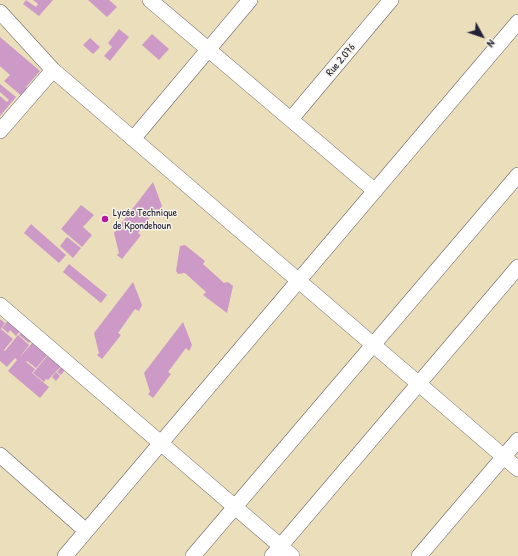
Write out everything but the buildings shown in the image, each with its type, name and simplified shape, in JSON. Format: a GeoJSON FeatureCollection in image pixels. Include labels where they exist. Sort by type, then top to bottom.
{"type":"FeatureCollection","features":[{"type":"Feature","properties":{"kind":"street"},"geometry":{"type":"LineString","coordinates":[[150,0],[375,191]]}},
{"type":"Feature","properties":{"kind":"street"},"geometry":{"type":"LineString","coordinates":[[133,139],[250,0]]}},
{"type":"Feature","properties":{"kind":"street","name":"Rue 2.076"},"geometry":{"type":"LineString","coordinates":[[290,119],[391,0]]}},
{"type":"Feature","properties":{"kind":"street"},"geometry":{"type":"LineString","coordinates":[[0,12],[53,70],[518,468]]}},
{"type":"Feature","properties":{"kind":"street"},"geometry":{"type":"LineString","coordinates":[[65,556],[85,530],[518,22]]}},
{"type":"Feature","properties":{"kind":"street"},"geometry":{"type":"LineString","coordinates":[[0,131],[53,70]]}},
{"type":"Feature","properties":{"kind":"street"},"geometry":{"type":"LineString","coordinates":[[193,556],[518,175]]}},
{"type":"Feature","properties":{"kind":"street"},"geometry":{"type":"LineString","coordinates":[[276,551],[518,267]]}},
{"type":"Feature","properties":{"kind":"street"},"geometry":{"type":"LineString","coordinates":[[0,306],[234,507],[276,551],[292,556]]}},
{"type":"Feature","properties":{"kind":"street"},"geometry":{"type":"LineString","coordinates":[[419,556],[518,440]]}},
{"type":"Feature","properties":{"kind":"street"},"geometry":{"type":"LineString","coordinates":[[1,457],[85,530]]}},
{"type":"Feature","properties":{"kind":"place","name":"Lycée Technique de Kpondehoun"},"geometry":{"type":"Point","coordinates":[105,219]}}]}
